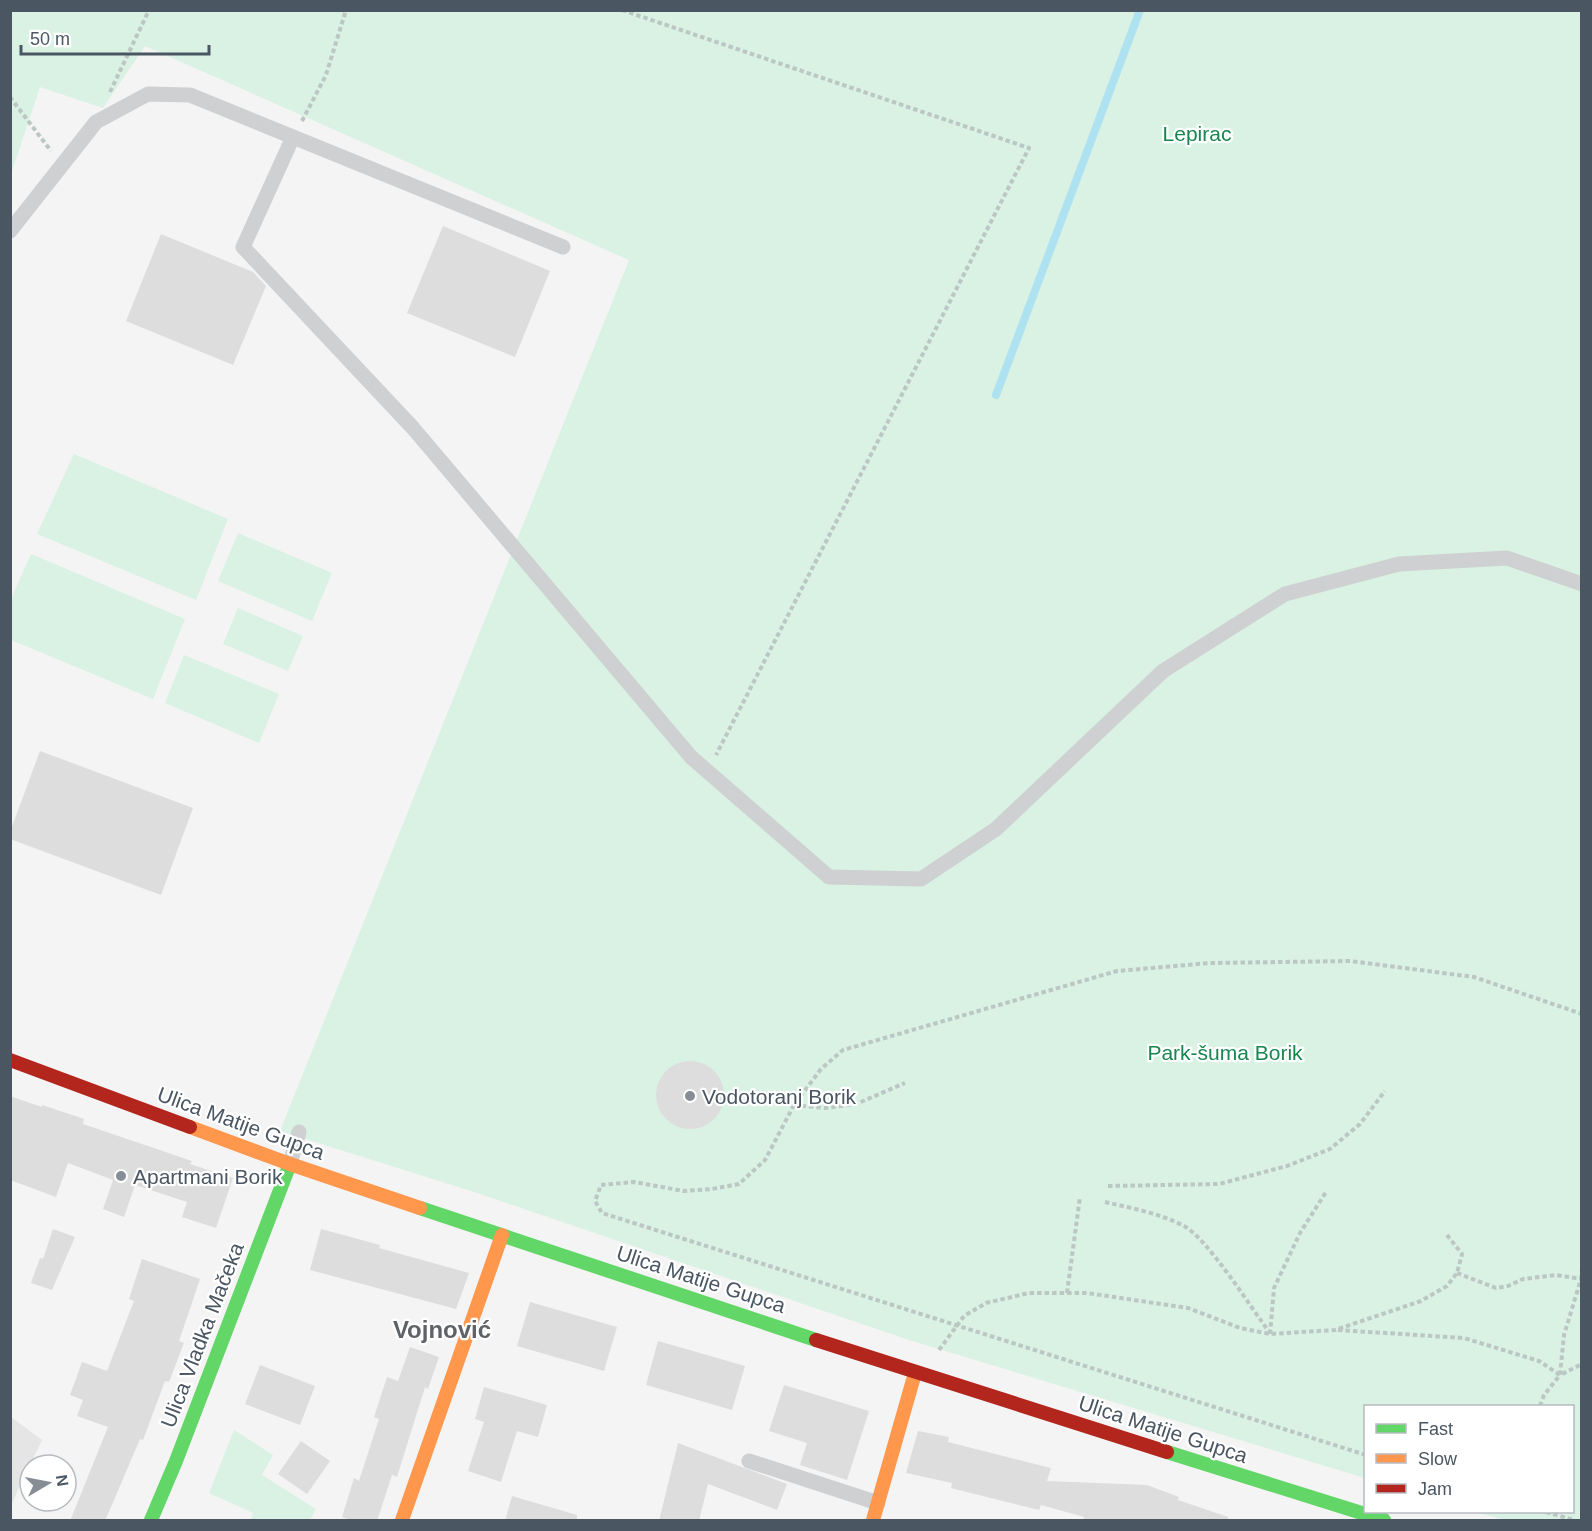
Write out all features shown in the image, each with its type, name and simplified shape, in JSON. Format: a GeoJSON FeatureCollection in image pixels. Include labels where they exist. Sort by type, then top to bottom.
{"type":"FeatureCollection","features":[{"type":"Feature","properties":{"kind":"street","name":"Ulica Matije Gupca"},"geometry":{"type":"LineString","coordinates":[[10,1060],[290,1164],[915,1372],[1384,1521]]}},
{"type":"Feature","properties":{"kind":"street","name":"Ulica Vladka Mačeka"},"geometry":{"type":"LineString","coordinates":[[151,1521],[290,1164]]}},
{"type":"Feature","properties":{"kind":"street"},"geometry":{"type":"LineString","coordinates":[[402,1521],[502,1235]]}},
{"type":"Feature","properties":{"kind":"street"},"geometry":{"type":"LineString","coordinates":[[873,1521],[915,1372]]}},
{"type":"Feature","properties":{"kind":"lane"},"geometry":{"type":"LineString","coordinates":[[10,231],[96,122],[148,94],[190,95],[563,248]]}},
{"type":"Feature","properties":{"kind":"lane"},"geometry":{"type":"LineString","coordinates":[[293,137],[243,247],[413,428],[691,757],[829,877],[921,879],[996,829],[1163,671],[1285,594],[1399,564],[1507,558],[1581,584]]}},
{"type":"Feature","properties":{"kind":"lane"},"geometry":{"type":"LineString","coordinates":[[290,1164],[299,1132]]}},
{"type":"Feature","properties":{"kind":"lane"},"geometry":{"type":"LineString","coordinates":[[749,1461],[878,1503]]}},
{"type":"Feature","properties":{"kind":"path"},"geometry":{"type":"LineString","coordinates":[[96,122],[149,10]]}},
{"type":"Feature","properties":{"kind":"path"},"geometry":{"type":"LineString","coordinates":[[293,137],[326,75],[346,10]]}},
{"type":"Feature","properties":{"kind":"path"},"geometry":{"type":"LineString","coordinates":[[622,10],[1029,148],[707,772]]}},
{"type":"Feature","properties":{"kind":"path"},"geometry":{"type":"LineString","coordinates":[[10,97],[62,166]]}},
{"type":"Feature","properties":{"kind":"path"},"geometry":{"type":"LineString","coordinates":[[1364,1455],[602,1213],[595,1201],[601,1185],[634,1182],[684,1191],[739,1184],[765,1160],[794,1105],[821,1069],[843,1050],[1117,971],[1210,963],[1350,961],[1474,977],[1581,1014]]}},
{"type":"Feature","properties":{"kind":"path"},"geometry":{"type":"LineString","coordinates":[[794,1105],[825,1108],[856,1104],[905,1083]]}},
{"type":"Feature","properties":{"kind":"path"},"geometry":{"type":"LineString","coordinates":[[1108,1186],[1220,1184],[1287,1166],[1330,1149],[1360,1124],[1385,1091]]}},
{"type":"Feature","properties":{"kind":"path"},"geometry":{"type":"LineString","coordinates":[[1270,1334],[1274,1288],[1300,1233],[1326,1192]]}},
{"type":"Feature","properties":{"kind":"path"},"geometry":{"type":"LineString","coordinates":[[1067,1293],[1080,1197]]}},
{"type":"Feature","properties":{"kind":"path"},"geometry":{"type":"LineString","coordinates":[[1105,1202],[1149,1212],[1185,1227],[1207,1248],[1270,1334]]}},
{"type":"Feature","properties":{"kind":"path"},"geometry":{"type":"LineString","coordinates":[[1335,1329],[1420,1300],[1447,1286],[1457,1273],[1462,1254],[1447,1235]]}},
{"type":"Feature","properties":{"kind":"path"},"geometry":{"type":"LineString","coordinates":[[1560,1375],[1564,1335],[1581,1279],[1581,1269]]}},
{"type":"Feature","properties":{"kind":"path"},"geometry":{"type":"LineString","coordinates":[[1457,1273],[1496,1288],[1523,1280],[1556,1275],[1581,1279]]}},
{"type":"Feature","properties":{"kind":"path"},"geometry":{"type":"LineString","coordinates":[[938,1351],[964,1316],[986,1303],[1029,1293],[1087,1293],[1188,1308],[1240,1328],[1270,1334],[1335,1329],[1464,1338],[1539,1361],[1560,1375]]}},
{"type":"Feature","properties":{"kind":"path"},"geometry":{"type":"LineString","coordinates":[[1541,1405],[1544,1395],[1560,1375],[1581,1364]]}},
{"type":"Feature","properties":{"kind":"path"},"geometry":{"type":"LineString","coordinates":[[1549,1513],[1574,1521]]}},
{"type":"Feature","properties":{"kind":"shaded area"},"geometry":{"type":"Polygon","coordinates":[[[11,1417],[42,1440],[36,1453],[18,1453],[18,1490],[11,1505],[11,1417]]]}},
{"type":"Feature","properties":{"kind":"green space"},"geometry":{"type":"Polygon","coordinates":[[[11,11],[1581,11],[1581,1520],[1505,1520],[1479,1513],[1574,1513],[1574,1405],[1364,1405],[1364,1478],[912,1341],[471,1191],[280,1131],[629,260],[145,46],[103,108],[40,87],[11,174],[11,11]]]}},
{"type":"Feature","properties":{"kind":"green space"},"geometry":{"type":"Polygon","coordinates":[[[74,454],[228,519],[196,600],[37,534],[74,454]]]}},
{"type":"Feature","properties":{"kind":"green space"},"geometry":{"type":"Polygon","coordinates":[[[238,533],[332,573],[312,621],[218,581],[238,533]]]}},
{"type":"Feature","properties":{"kind":"green space"},"geometry":{"type":"Polygon","coordinates":[[[31,554],[185,619],[153,699],[11,640],[11,599],[31,554]]]}},
{"type":"Feature","properties":{"kind":"green space"},"geometry":{"type":"Polygon","coordinates":[[[238,608],[303,636],[288,671],[223,644],[238,608]]]}},
{"type":"Feature","properties":{"kind":"green space"},"geometry":{"type":"Polygon","coordinates":[[[184,655],[279,694],[259,743],[165,703],[184,655]]]}},
{"type":"Feature","properties":{"kind":"green space"},"geometry":{"type":"Polygon","coordinates":[[[234,1430],[273,1455],[262,1475],[316,1509],[310,1520],[251,1520],[253,1513],[209,1493],[234,1430]]]}},
{"type":"Feature","properties":{"kind":"building"},"geometry":{"type":"Polygon","coordinates":[[[443,226],[550,271],[515,357],[407,313],[443,226]]]}},
{"type":"Feature","properties":{"kind":"building"},"geometry":{"type":"Polygon","coordinates":[[[161,234],[253,272],[266,286],[233,365],[126,321],[161,234]]]}},
{"type":"Feature","properties":{"kind":"building"},"geometry":{"type":"Polygon","coordinates":[[[40,751],[193,808],[161,895],[10,839],[10,832],[40,751]]]}},
{"type":"Feature","properties":{"kind":"building","name":"Vodotoranj Borik"},"geometry":{"type":"Polygon","coordinates":[[[690,1061],[703,1064],[714,1071],[721,1082],[724,1095],[721,1108],[714,1119],[703,1126],[690,1129],[677,1126],[666,1119],[659,1108],[656,1095],[659,1082],[666,1071],[677,1064],[690,1061]]]}},
{"type":"Feature","properties":{"kind":"building"},"geometry":{"type":"Polygon","coordinates":[[[10,1096],[84,1119],[83,1124],[192,1161],[190,1164],[233,1178],[216,1228],[182,1217],[187,1202],[135,1185],[124,1217],[103,1209],[113,1180],[68,1163],[56,1197],[10,1180],[10,1096]]]}},
{"type":"Feature","properties":{"kind":"building"},"geometry":{"type":"Polygon","coordinates":[[[53,1229],[75,1237],[52,1290],[31,1283],[40,1258],[43,1259],[53,1229]]]}},
{"type":"Feature","properties":{"kind":"building"},"geometry":{"type":"Polygon","coordinates":[[[321,1229],[469,1273],[456,1309],[310,1270],[321,1229]]]}},
{"type":"Feature","properties":{"kind":"building"},"geometry":{"type":"Polygon","coordinates":[[[142,1259],[200,1279],[179,1341],[184,1343],[169,1382],[165,1381],[143,1440],[140,1439],[105,1521],[70,1521],[73,1513],[78,1513],[78,1501],[108,1427],[77,1416],[83,1400],[70,1395],[82,1362],[107,1371],[134,1301],[129,1299],[142,1259]]]}},
{"type":"Feature","properties":{"kind":"building"},"geometry":{"type":"Polygon","coordinates":[[[530,1302],[617,1327],[604,1371],[517,1346],[530,1302]]]}},
{"type":"Feature","properties":{"kind":"building"},"geometry":{"type":"Polygon","coordinates":[[[658,1341],[745,1366],[732,1410],[646,1385],[658,1341]]]}},
{"type":"Feature","properties":{"kind":"building"},"geometry":{"type":"Polygon","coordinates":[[[410,1347],[439,1357],[428,1389],[425,1387],[397,1477],[392,1475],[377,1521],[353,1521],[342,1517],[354,1478],[359,1481],[379,1419],[374,1417],[387,1377],[398,1381],[410,1347]]]}},
{"type":"Feature","properties":{"kind":"building"},"geometry":{"type":"Polygon","coordinates":[[[260,1365],[315,1386],[300,1425],[245,1404],[260,1365]]]}},
{"type":"Feature","properties":{"kind":"building"},"geometry":{"type":"Polygon","coordinates":[[[784,1385],[869,1411],[847,1480],[800,1465],[807,1443],[769,1431],[784,1385]]]}},
{"type":"Feature","properties":{"kind":"building"},"geometry":{"type":"Polygon","coordinates":[[[484,1387],[547,1405],[538,1437],[517,1431],[501,1482],[468,1471],[484,1422],[475,1419],[484,1387]]]}},
{"type":"Feature","properties":{"kind":"building"},"geometry":{"type":"Polygon","coordinates":[[[918,1431],[949,1437],[948,1442],[1051,1468],[1047,1481],[1147,1485],[1179,1497],[1178,1500],[1228,1517],[1228,1521],[1083,1521],[1084,1517],[1041,1505],[1039,1510],[951,1488],[952,1483],[906,1473],[918,1431]]]}},
{"type":"Feature","properties":{"kind":"building"},"geometry":{"type":"Polygon","coordinates":[[[301,1441],[330,1461],[307,1494],[278,1474],[301,1441]]]}},
{"type":"Feature","properties":{"kind":"building"},"geometry":{"type":"Polygon","coordinates":[[[678,1443],[787,1484],[777,1510],[708,1484],[699,1521],[659,1521],[678,1443]]]}},
{"type":"Feature","properties":{"kind":"building"},"geometry":{"type":"Polygon","coordinates":[[[512,1496],[577,1515],[577,1521],[505,1521],[512,1496]]]}},
{"type":"Feature","properties":{"kind":"waterway"},"geometry":{"type":"LineString","coordinates":[[996,395],[1140,10]]}},
{"type":"Feature","properties":{"kind":"traffic: fast"},"geometry":{"type":"LineString","coordinates":[[151,1520],[176,1461],[290,1164]]}},
{"type":"Feature","properties":{"kind":"traffic: fast"},"geometry":{"type":"LineString","coordinates":[[420,1208],[816,1340]]}},
{"type":"Feature","properties":{"kind":"traffic: fast"},"geometry":{"type":"LineString","coordinates":[[1167,1452],[1384,1520]]}},
{"type":"Feature","properties":{"kind":"traffic: slow"},"geometry":{"type":"LineString","coordinates":[[190,1127],[420,1208]]}},
{"type":"Feature","properties":{"kind":"traffic: slow"},"geometry":{"type":"LineString","coordinates":[[402,1520],[502,1235]]}},
{"type":"Feature","properties":{"kind":"traffic: slow"},"geometry":{"type":"LineString","coordinates":[[873,1520],[915,1373]]}},
{"type":"Feature","properties":{"kind":"traffic: jam"},"geometry":{"type":"LineString","coordinates":[[10,1060],[190,1127]]}},
{"type":"Feature","properties":{"kind":"traffic: jam"},"geometry":{"type":"LineString","coordinates":[[816,1340],[1167,1452]]}},
{"type":"Feature","properties":{"kind":"place","name":"Vodotoranj Borik"},"geometry":{"type":"Point","coordinates":[690,1096]}},
{"type":"Feature","properties":{"kind":"place","name":"Apartmani Borik"},"geometry":{"type":"Point","coordinates":[121,1176]}},
{"type":"Feature","properties":{"kind":"district","name":"Vojnović"},"geometry":{"type":"Point","coordinates":[442,1329]}},
{"type":"Feature","properties":{"kind":"park label","name":"Lepirac"},"geometry":{"type":"Point","coordinates":[1197,133]}},
{"type":"Feature","properties":{"kind":"park label","name":"Park-šuma Borik"},"geometry":{"type":"Point","coordinates":[1225,1052]}}]}
